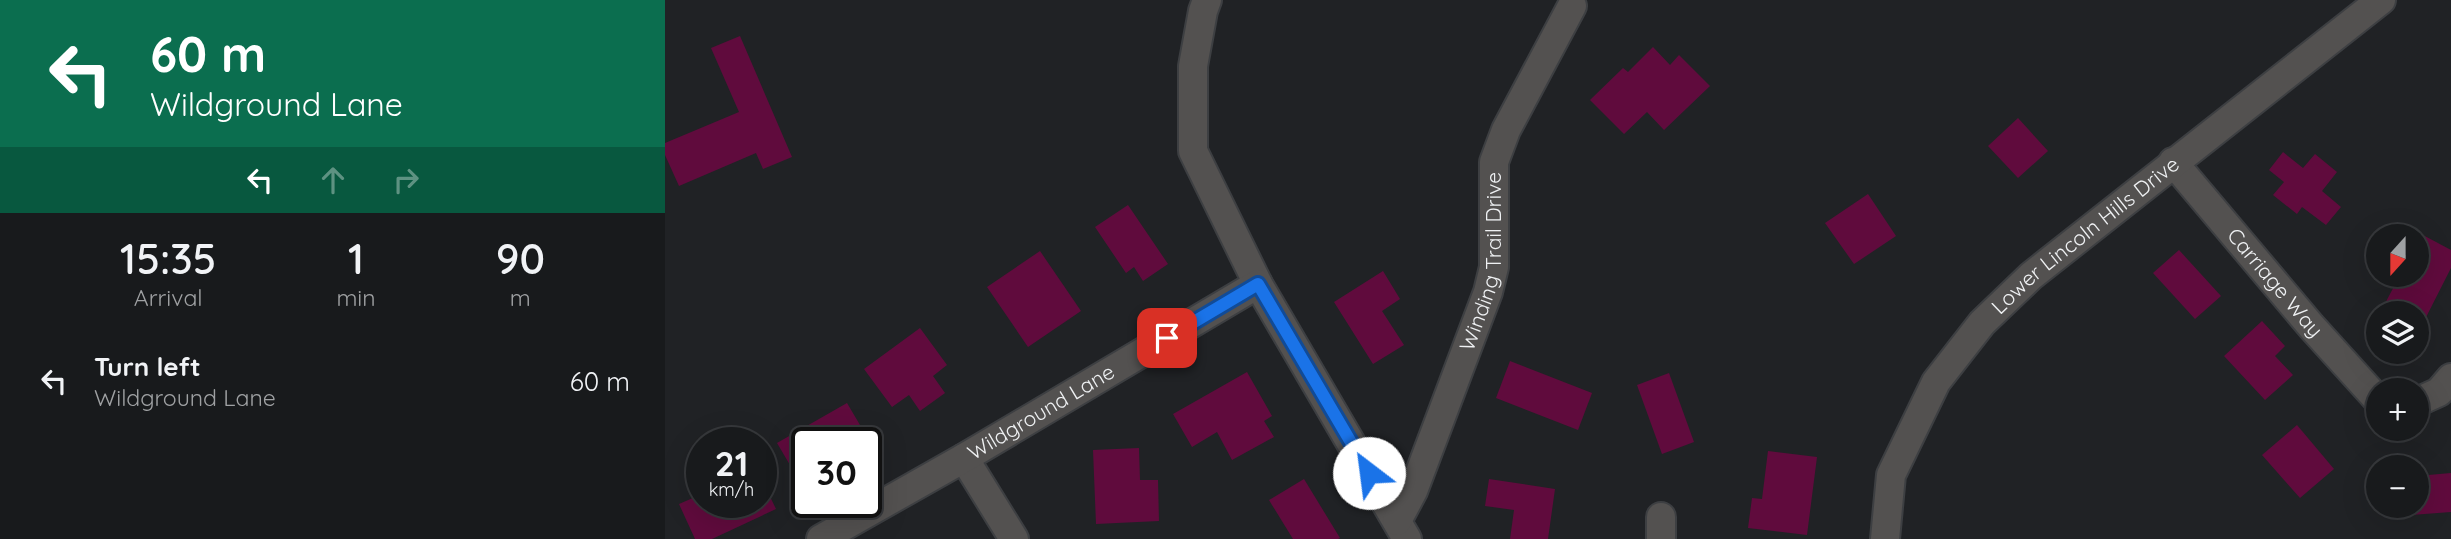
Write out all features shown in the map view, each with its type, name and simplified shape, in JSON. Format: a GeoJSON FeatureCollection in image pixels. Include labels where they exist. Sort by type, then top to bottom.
{"type":"FeatureCollection","features":[{"type":"Feature","properties":{"kind":"street"},"geometry":{"type":"LineString","coordinates":[[1207,0],[1193,66],[1193,151],[1258,284],[1402,530]]}},
{"type":"Feature","properties":{"kind":"street","name":"Lower Lincoln Hills Drive"},"geometry":{"type":"LineString","coordinates":[[1885,539],[1891,475],[1936,382],[1982,323],[2031,276],[2381,0]]}},
{"type":"Feature","properties":{"kind":"street","name":"Winding Trail Drive"},"geometry":{"type":"LineString","coordinates":[[1402,530],[1413,491],[1488,292],[1494,267],[1494,162],[1506,130],[1572,6]]}},
{"type":"Feature","properties":{"kind":"street","name":"Carriage Way"},"geometry":{"type":"LineString","coordinates":[[2173,162],[2311,326],[2366,387]]}},
{"type":"Feature","properties":{"kind":"street","name":"Wildground Lane"},"geometry":{"type":"LineString","coordinates":[[821,539],[964,458],[1258,284]]}},
{"type":"Feature","properties":{"kind":"street"},"geometry":{"type":"LineString","coordinates":[[2429,397],[2439,392],[2451,378]]}},
{"type":"Feature","properties":{"kind":"street"},"geometry":{"type":"LineString","coordinates":[[964,458],[1014,539]]}},
{"type":"Feature","properties":{"kind":"building"},"geometry":{"type":"Polygon","coordinates":[[[740,36],[792,157],[763,169],[756,153],[679,186],[665,155],[665,143],[739,112],[711,48],[740,36]]]}},
{"type":"Feature","properties":{"kind":"building"},"geometry":{"type":"Polygon","coordinates":[[[1653,47],[1670,65],[1679,55],[1710,86],[1664,130],[1647,112],[1624,134],[1590,100],[1623,68],[1628,72],[1653,47]]]}},
{"type":"Feature","properties":{"kind":"building"},"geometry":{"type":"Polygon","coordinates":[[[2018,118],[2048,151],[2018,178],[1988,146],[2018,118]]]}},
{"type":"Feature","properties":{"kind":"building"},"geometry":{"type":"Polygon","coordinates":[[[2283,152],[2303,168],[2315,154],[2337,172],[2322,191],[2341,207],[2326,225],[2302,207],[2297,214],[2273,195],[2284,182],[2269,170],[2283,152]]]}},
{"type":"Feature","properties":{"kind":"building"},"geometry":{"type":"Polygon","coordinates":[[[1868,194],[1896,236],[1854,264],[1825,223],[1868,194]]]}},
{"type":"Feature","properties":{"kind":"building"},"geometry":{"type":"Polygon","coordinates":[[[1128,205],[1168,264],[1143,281],[1134,267],[1126,273],[1095,227],[1128,205]]]}},
{"type":"Feature","properties":{"kind":"building"},"geometry":{"type":"Polygon","coordinates":[[[2429,238],[2451,250],[2451,268],[2429,311],[2429,301],[2386,301],[2394,287],[2429,287],[2429,238]]]}},
{"type":"Feature","properties":{"kind":"building"},"geometry":{"type":"Polygon","coordinates":[[[2179,250],[2221,296],[2195,319],[2153,273],[2179,250]]]}},
{"type":"Feature","properties":{"kind":"building"},"geometry":{"type":"Polygon","coordinates":[[[1040,251],[1081,311],[1028,347],[987,287],[1040,251]]]}},
{"type":"Feature","properties":{"kind":"building"},"geometry":{"type":"Polygon","coordinates":[[[1383,271],[1400,299],[1382,311],[1404,345],[1373,364],[1334,302],[1383,271]]]}},
{"type":"Feature","properties":{"kind":"building"},"geometry":{"type":"Polygon","coordinates":[[[2262,321],[2285,346],[2275,356],[2293,375],[2265,400],[2224,356],[2262,321]]]}},
{"type":"Feature","properties":{"kind":"building"},"geometry":{"type":"Polygon","coordinates":[[[920,328],[947,365],[933,376],[945,393],[920,411],[909,395],[892,407],[864,369],[920,328]]]}},
{"type":"Feature","properties":{"kind":"building"},"geometry":{"type":"Polygon","coordinates":[[[1510,361],[1592,393],[1578,430],[1496,398],[1510,361]]]}},
{"type":"Feature","properties":{"kind":"building"},"geometry":{"type":"Polygon","coordinates":[[[1247,372],[1272,416],[1264,421],[1274,437],[1232,460],[1217,432],[1192,447],[1173,414],[1247,372]]]}},
{"type":"Feature","properties":{"kind":"building"},"geometry":{"type":"Polygon","coordinates":[[[1669,373],[1694,442],[1662,454],[1637,385],[1669,373]]]}},
{"type":"Feature","properties":{"kind":"building"},"geometry":{"type":"Polygon","coordinates":[[[847,403],[861,427],[805,427],[847,403]]]}},
{"type":"Feature","properties":{"kind":"building"},"geometry":{"type":"Polygon","coordinates":[[[2297,425],[2334,469],[2300,498],[2262,455],[2297,425]]]}},
{"type":"Feature","properties":{"kind":"building"},"geometry":{"type":"Polygon","coordinates":[[[791,435],[791,467],[777,443],[791,435]]]}},
{"type":"Feature","properties":{"kind":"building"},"geometry":{"type":"Polygon","coordinates":[[[1139,448],[1140,480],[1158,480],[1159,521],[1096,524],[1093,450],[1139,448]]]}},
{"type":"Feature","properties":{"kind":"building"},"geometry":{"type":"Polygon","coordinates":[[[1768,451],[1817,457],[1807,535],[1748,528],[1752,498],[1762,499],[1768,451]]]}},
{"type":"Feature","properties":{"kind":"building"},"geometry":{"type":"Polygon","coordinates":[[[2451,473],[2451,512],[2429,514],[2429,475],[2451,473]]]}},
{"type":"Feature","properties":{"kind":"building"},"geometry":{"type":"Polygon","coordinates":[[[1304,479],[1340,538],[1293,539],[1269,500],[1304,479]]]}},
{"type":"Feature","properties":{"kind":"building"},"geometry":{"type":"Polygon","coordinates":[[[1489,479],[1555,489],[1548,539],[1510,539],[1514,510],[1485,506],[1489,479]]]}},
{"type":"Feature","properties":{"kind":"building"},"geometry":{"type":"Polygon","coordinates":[[[686,501],[686,518],[757,518],[712,539],[695,539],[679,504],[686,501]]]}},
{"type":"Feature","properties":{"kind":"route"},"geometry":{"type":"LineString","coordinates":[[1167,338],[1258,284],[1369,473]]}}]}
